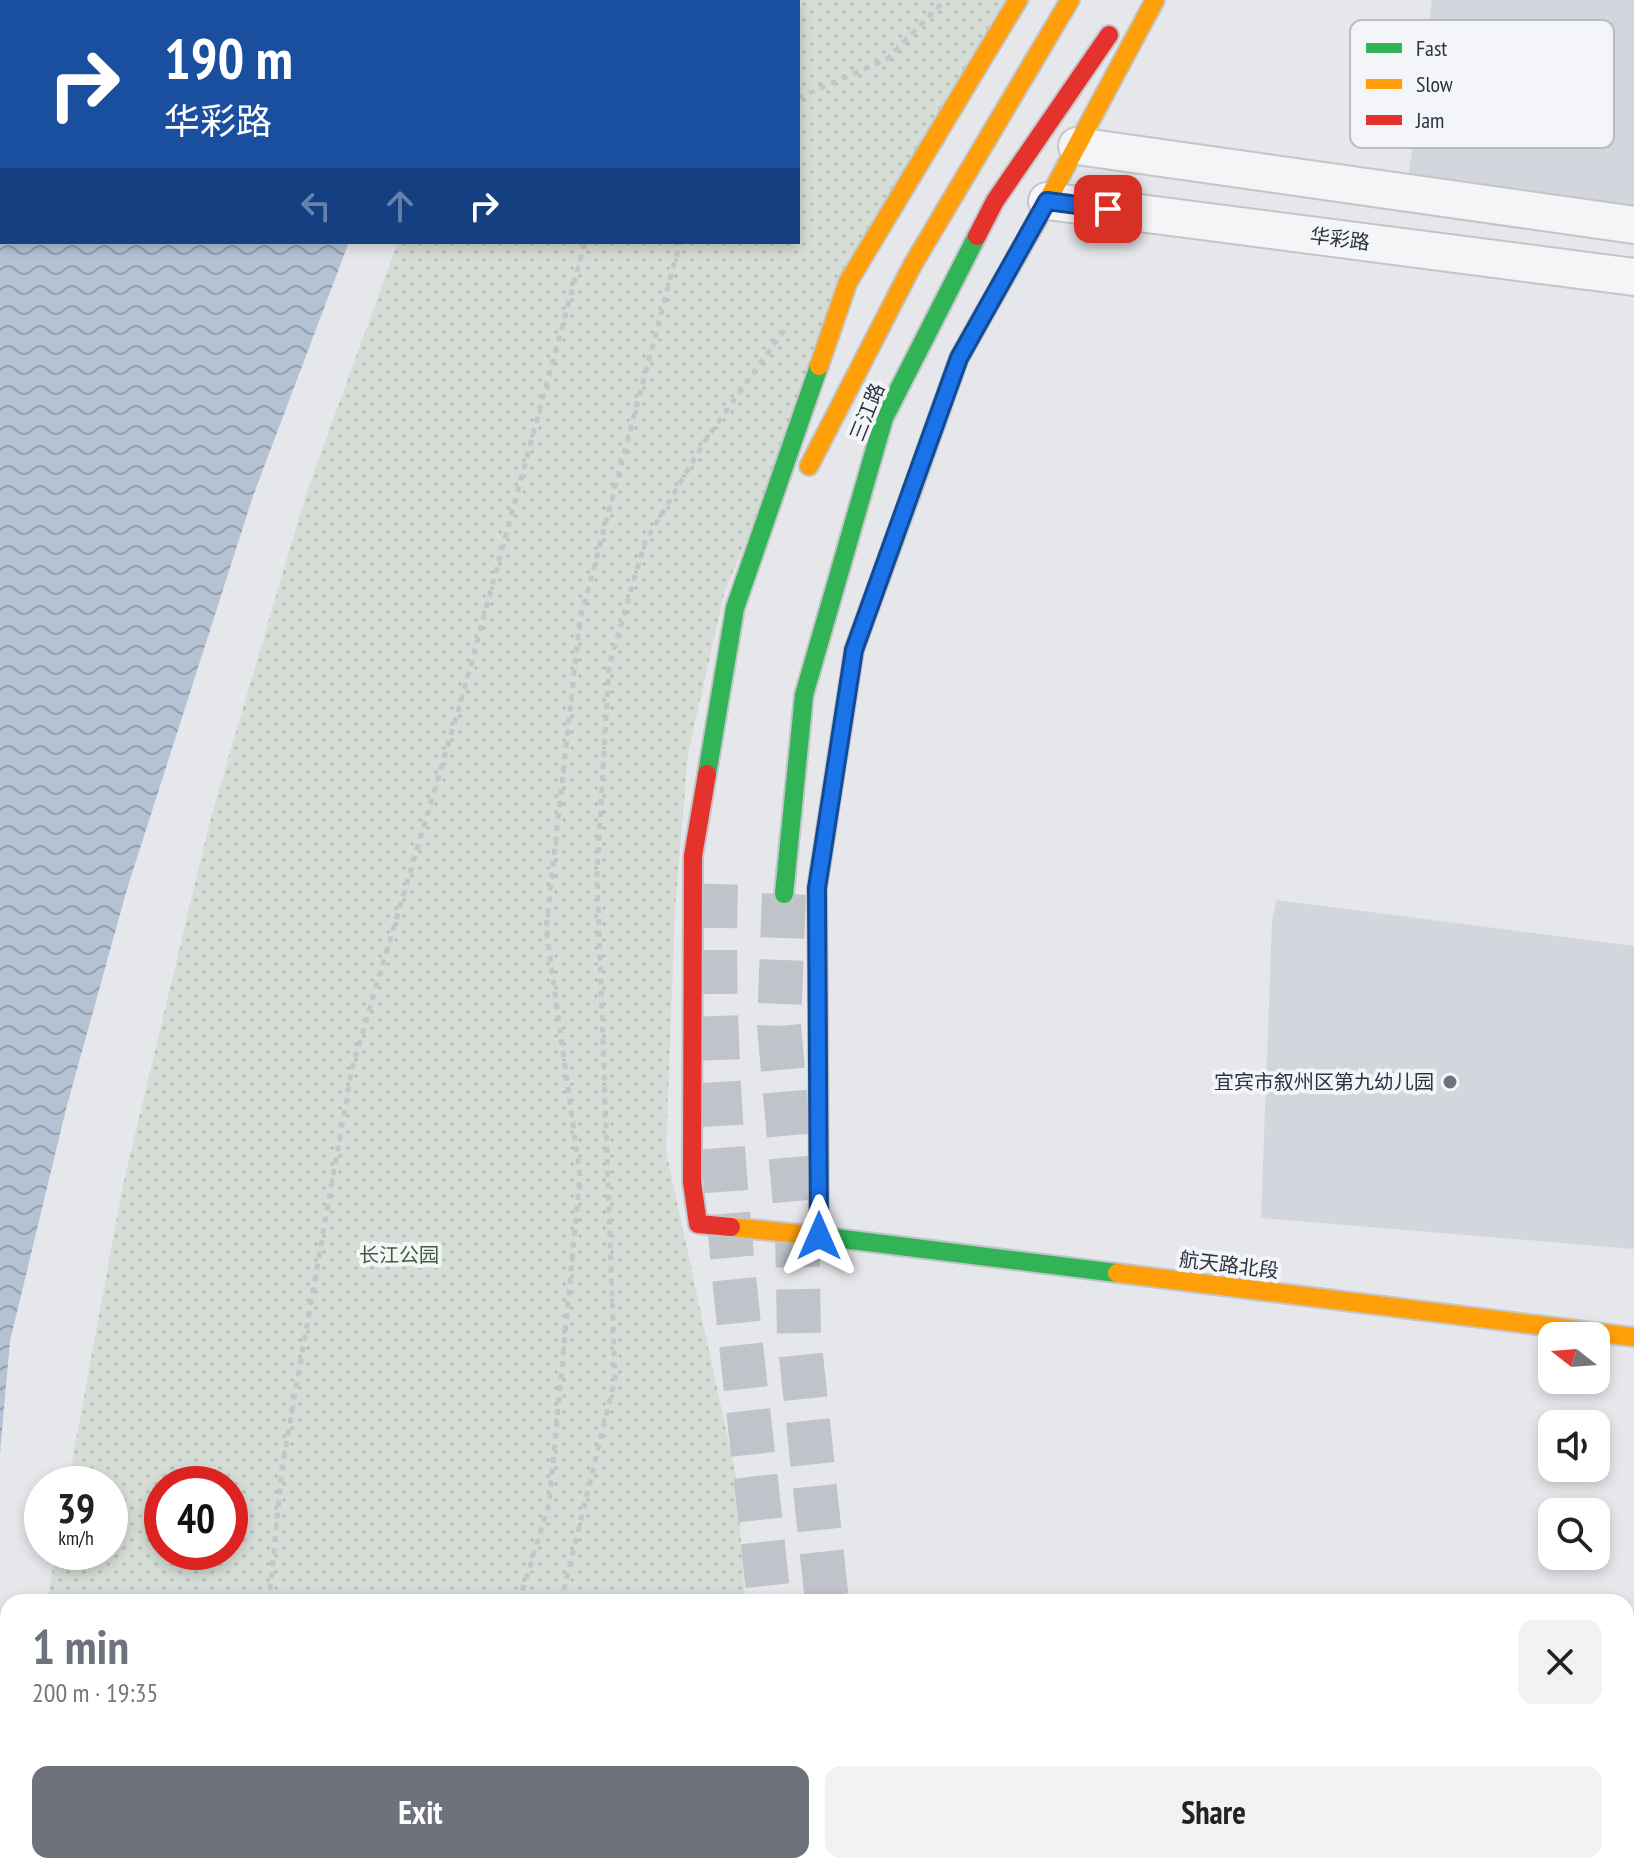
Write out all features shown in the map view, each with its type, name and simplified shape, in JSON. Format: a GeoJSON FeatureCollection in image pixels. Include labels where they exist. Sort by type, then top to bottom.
{"type":"FeatureCollection","features":[{"type":"Feature","properties":{"kind":"street","name":"航天路北段"},"geometry":{"type":"LineString","coordinates":[[1018,0],[848,282],[735,608],[693,856],[692,1182],[698,1224],[819,1236],[1634,1337]]}},
{"type":"Feature","properties":{"kind":"street","name":"三江路"},"geometry":{"type":"LineString","coordinates":[[799,489],[829,423],[912,266],[1070,0]]}},
{"type":"Feature","properties":{"kind":"street"},"geometry":{"type":"LineString","coordinates":[[819,1236],[817,888],[854,650],[959,358],[1155,0]]}},
{"type":"Feature","properties":{"kind":"street","name":"三江路"},"geometry":{"type":"LineString","coordinates":[[784,894],[804,695],[884,418],[995,201],[1123,14]]}},
{"type":"Feature","properties":{"kind":"street"},"geometry":{"type":"LineString","coordinates":[[1077,146],[1634,225]]}},
{"type":"Feature","properties":{"kind":"street","name":"华彩路"},"geometry":{"type":"LineString","coordinates":[[1047,201],[1634,277]]}},
{"type":"Feature","properties":{"kind":"street"},"geometry":{"type":"LineString","coordinates":[[718,821],[748,647]]}},
{"type":"Feature","properties":{"kind":"path"},"geometry":{"type":"LineString","coordinates":[[800,97],[887,59],[945,0]]}},
{"type":"Feature","properties":{"kind":"path"},"geometry":{"type":"LineString","coordinates":[[270,1594],[282,1468],[352,1068],[461,701],[584,244]]}},
{"type":"Feature","properties":{"kind":"path"},"geometry":{"type":"LineString","coordinates":[[521,1594],[549,1504],[580,1176],[546,928],[580,620],[679,244]]}},
{"type":"Feature","properties":{"kind":"shaded area"},"geometry":{"type":"Polygon","coordinates":[[[1432,0],[1634,0],[1634,217],[1407,188],[1412,148],[1614,148],[1614,20],[1429,20],[1432,0]]]}},
{"type":"Feature","properties":{"kind":"shaded area","name":"宜宾市叙州区第九幼儿园"},"geometry":{"type":"Polygon","coordinates":[[[1276,900],[1634,946],[1634,1249],[1261,1218],[1272,921],[1276,900]]]}},
{"type":"Feature","properties":{"kind":"green space","name":"长江公园"},"geometry":{"type":"Polygon","coordinates":[[[800,0],[1031,0],[865,267],[725,590],[688,753],[675,910],[666,1151],[737,1481],[744,1594],[48,1594],[53,1570],[128,1570],[128,1466],[71,1466],[123,1185],[211,817],[306,494],[397,244],[800,244],[800,0]]]}},
{"type":"Feature","properties":{"kind":"water"},"geometry":{"type":"Polygon","coordinates":[[[0,244],[348,244],[253,496],[127,889],[66,1109],[10,1341],[0,1453],[0,244]]]}},
{"type":"Feature","properties":{"kind":"tunnel"},"geometry":{"type":"LineString","coordinates":[[716,884],[715,974],[723,1154],[768,1594]]}},
{"type":"Feature","properties":{"kind":"tunnel"},"geometry":{"type":"LineString","coordinates":[[784,894],[779,1026],[797,1228],[799,1337],[826,1594]]}},
{"type":"Feature","properties":{"kind":"traffic: fast"},"geometry":{"type":"LineString","coordinates":[[784,894],[804,695],[884,418],[977,236]]}},
{"type":"Feature","properties":{"kind":"traffic: fast"},"geometry":{"type":"LineString","coordinates":[[707,774],[735,608],[819,366]]}},
{"type":"Feature","properties":{"kind":"traffic: fast"},"geometry":{"type":"LineString","coordinates":[[819,1236],[1117,1273]]}},
{"type":"Feature","properties":{"kind":"traffic: slow"},"geometry":{"type":"LineString","coordinates":[[819,366],[848,282],[1018,0]]}},
{"type":"Feature","properties":{"kind":"traffic: slow"},"geometry":{"type":"LineString","coordinates":[[809,466],[912,266],[1070,0]]}},
{"type":"Feature","properties":{"kind":"traffic: slow"},"geometry":{"type":"LineString","coordinates":[[910,496],[959,358],[1155,0]]}},
{"type":"Feature","properties":{"kind":"traffic: slow"},"geometry":{"type":"LineString","coordinates":[[731,1227],[819,1236],[818,1005]]}},
{"type":"Feature","properties":{"kind":"traffic: slow"},"geometry":{"type":"LineString","coordinates":[[1117,1273],[1634,1337]]}},
{"type":"Feature","properties":{"kind":"traffic: jam"},"geometry":{"type":"LineString","coordinates":[[977,236],[995,201],[1109,35]]}},
{"type":"Feature","properties":{"kind":"traffic: jam"},"geometry":{"type":"LineString","coordinates":[[818,1005],[817,888],[854,650],[910,496]]}},
{"type":"Feature","properties":{"kind":"traffic: jam"},"geometry":{"type":"LineString","coordinates":[[707,774],[693,856],[692,1182],[698,1224],[731,1227]]}},
{"type":"Feature","properties":{"kind":"place","name":"宜宾市叙州区第九幼儿园"},"geometry":{"type":"Point","coordinates":[1450,1082]}},
{"type":"Feature","properties":{"kind":"route"},"geometry":{"type":"LineString","coordinates":[[819,1236],[817,888],[854,650],[959,358],[1047,201],[1108,209]]}}]}
